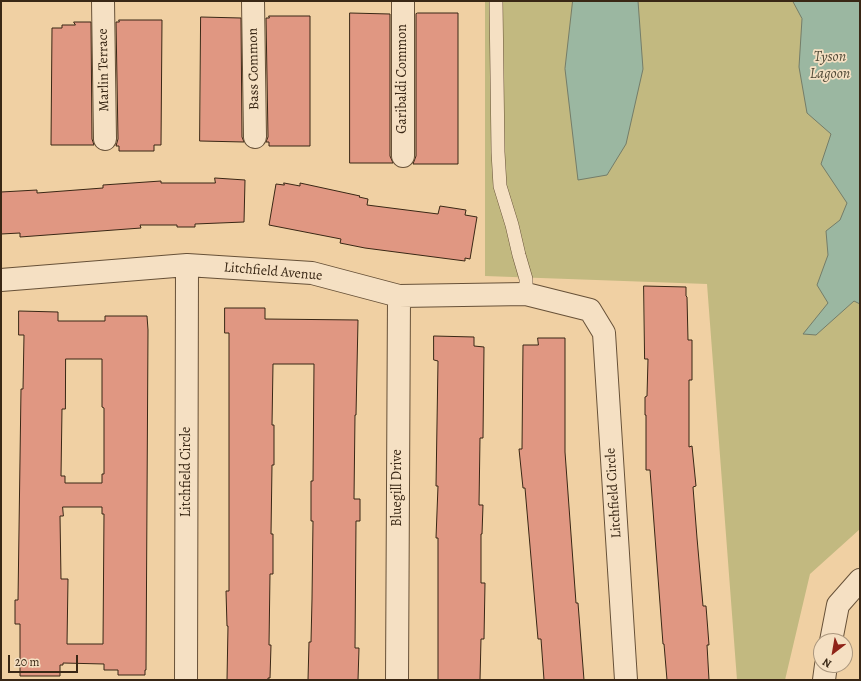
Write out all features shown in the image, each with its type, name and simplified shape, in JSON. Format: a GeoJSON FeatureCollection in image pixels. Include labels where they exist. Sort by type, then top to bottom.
{"type":"FeatureCollection","features":[{"type":"Feature","properties":{"kind":"street","name":"Marlin Terrace"},"geometry":{"type":"LineString","coordinates":[[103,1],[105,140]]}},
{"type":"Feature","properties":{"kind":"street","name":"Bass Common"},"geometry":{"type":"LineString","coordinates":[[253,1],[255,138]]}},
{"type":"Feature","properties":{"kind":"street","name":"Garibaldi Common"},"geometry":{"type":"LineString","coordinates":[[403,1],[404,156]]}},
{"type":"Feature","properties":{"kind":"street","name":"Litchfield Avenue"},"geometry":{"type":"LineString","coordinates":[[1,280],[187,265],[312,273],[399,296],[526,294],[590,310]]}},
{"type":"Feature","properties":{"kind":"street","name":"Litchfield Circle"},"geometry":{"type":"LineString","coordinates":[[186,680],[187,265]]}},
{"type":"Feature","properties":{"kind":"street","name":"Bluegill Drive"},"geometry":{"type":"LineString","coordinates":[[397,680],[399,296]]}},
{"type":"Feature","properties":{"kind":"street","name":"Litchfield Circle"},"geometry":{"type":"LineString","coordinates":[[590,310],[604,333],[626,680]]}},
{"type":"Feature","properties":{"kind":"street"},"geometry":{"type":"LineString","coordinates":[[833,633],[838,605],[860,580]]}},
{"type":"Feature","properties":{"kind":"lane"},"geometry":{"type":"LineString","coordinates":[[496,1],[498,152],[500,186],[526,279],[526,294]]}},
{"type":"Feature","properties":{"kind":"shaded area"},"geometry":{"type":"Polygon","coordinates":[[[485,1],[860,1],[860,529],[810,574],[785,680],[737,680],[707,284],[485,276],[485,1]]]}},
{"type":"Feature","properties":{"kind":"water"},"geometry":{"type":"Polygon","coordinates":[[[573,1],[638,1],[643,69],[626,144],[607,175],[578,180],[565,69],[573,1]]]}},
{"type":"Feature","properties":{"kind":"water","name":"Tyson Lagoon"},"geometry":{"type":"Polygon","coordinates":[[[793,1],[860,1],[860,304],[854,301],[816,335],[803,334],[828,303],[817,285],[828,255],[826,231],[840,220],[847,203],[821,164],[831,134],[807,113],[799,67],[802,19],[793,1]]]}},
{"type":"Feature","properties":{"kind":"building"},"geometry":{"type":"Polygon","coordinates":[[[350,13],[390,14],[390,156],[393,163],[350,163],[350,13]]]}},
{"type":"Feature","properties":{"kind":"building"},"geometry":{"type":"Polygon","coordinates":[[[458,13],[458,164],[413,164],[416,156],[416,14],[458,13]]]}},
{"type":"Feature","properties":{"kind":"building"},"geometry":{"type":"Polygon","coordinates":[[[269,16],[310,16],[310,146],[269,146],[269,142],[266,142],[268,137],[266,18],[269,18],[269,16]]]}},
{"type":"Feature","properties":{"kind":"building"},"geometry":{"type":"Polygon","coordinates":[[[201,17],[241,18],[242,137],[244,142],[200,141],[201,17]]]}},
{"type":"Feature","properties":{"kind":"building"},"geometry":{"type":"Polygon","coordinates":[[[119,20],[162,20],[161,145],[154,145],[154,151],[119,151],[119,146],[116,146],[118,139],[116,22],[119,22],[119,20]]]}},
{"type":"Feature","properties":{"kind":"building"},"geometry":{"type":"Polygon","coordinates":[[[74,22],[91,22],[92,139],[94,145],[51,145],[52,28],[62,28],[62,25],[75,25],[74,22]]]}},
{"type":"Feature","properties":{"kind":"building"},"geometry":{"type":"Polygon","coordinates":[[[215,178],[245,180],[244,222],[195,224],[195,227],[177,227],[177,225],[140,225],[141,228],[20,237],[20,233],[1,234],[1,192],[37,190],[37,193],[103,188],[103,185],[161,181],[161,183],[215,183],[215,178]]]}},
{"type":"Feature","properties":{"kind":"building"},"geometry":{"type":"Polygon","coordinates":[[[284,183],[300,186],[300,183],[360,196],[359,197],[368,199],[367,205],[438,214],[440,206],[466,210],[465,215],[477,217],[470,259],[465,258],[465,261],[365,248],[340,243],[341,239],[269,225],[276,184],[284,185],[284,183]]]}},
{"type":"Feature","properties":{"kind":"building"},"geometry":{"type":"Polygon","coordinates":[[[644,286],[686,287],[688,340],[692,340],[692,380],[689,380],[689,447],[692,446],[696,486],[693,487],[703,606],[706,606],[709,645],[707,645],[709,680],[667,680],[650,470],[646,470],[645,397],[647,396],[648,359],[645,359],[644,286]]]}},
{"type":"Feature","properties":{"kind":"building"},"geometry":{"type":"Polygon","coordinates":[[[225,308],[265,308],[265,319],[358,320],[354,499],[360,499],[360,521],[356,521],[355,648],[359,648],[358,680],[308,680],[312,599],[313,521],[311,521],[311,481],[313,481],[314,364],[273,364],[272,425],[274,425],[274,465],[272,465],[271,534],[273,534],[273,574],[270,574],[270,678],[268,678],[268,680],[227,680],[228,626],[226,591],[229,591],[229,333],[225,333],[225,308]]]}},
{"type":"Feature","properties":{"kind":"building"},"geometry":{"type":"Polygon","coordinates":[[[19,311],[58,312],[58,321],[105,321],[105,316],[147,316],[145,675],[118,675],[118,670],[104,670],[104,664],[63,663],[63,665],[60,665],[60,676],[20,676],[20,624],[15,624],[15,600],[18,600],[21,389],[23,389],[24,335],[19,335],[19,311]],[[66,359],[65,409],[62,409],[61,476],[65,476],[65,483],[102,483],[102,474],[104,474],[104,408],[102,407],[102,359],[66,359]],[[63,507],[63,516],[60,516],[61,579],[68,579],[67,644],[103,644],[104,514],[102,514],[102,507],[63,507]]]}},
{"type":"Feature","properties":{"kind":"building"},"geometry":{"type":"Polygon","coordinates":[[[434,336],[474,337],[474,346],[484,347],[483,438],[480,438],[479,505],[483,505],[481,534],[481,583],[485,583],[484,639],[481,639],[480,680],[438,680],[438,538],[436,538],[438,486],[436,486],[438,361],[434,360],[434,336]]]}},
{"type":"Feature","properties":{"kind":"building"},"geometry":{"type":"Polygon","coordinates":[[[538,338],[565,338],[565,452],[576,603],[578,603],[584,680],[544,680],[541,639],[538,639],[525,488],[523,488],[519,449],[522,449],[523,345],[538,345],[538,338]]]}}]}
